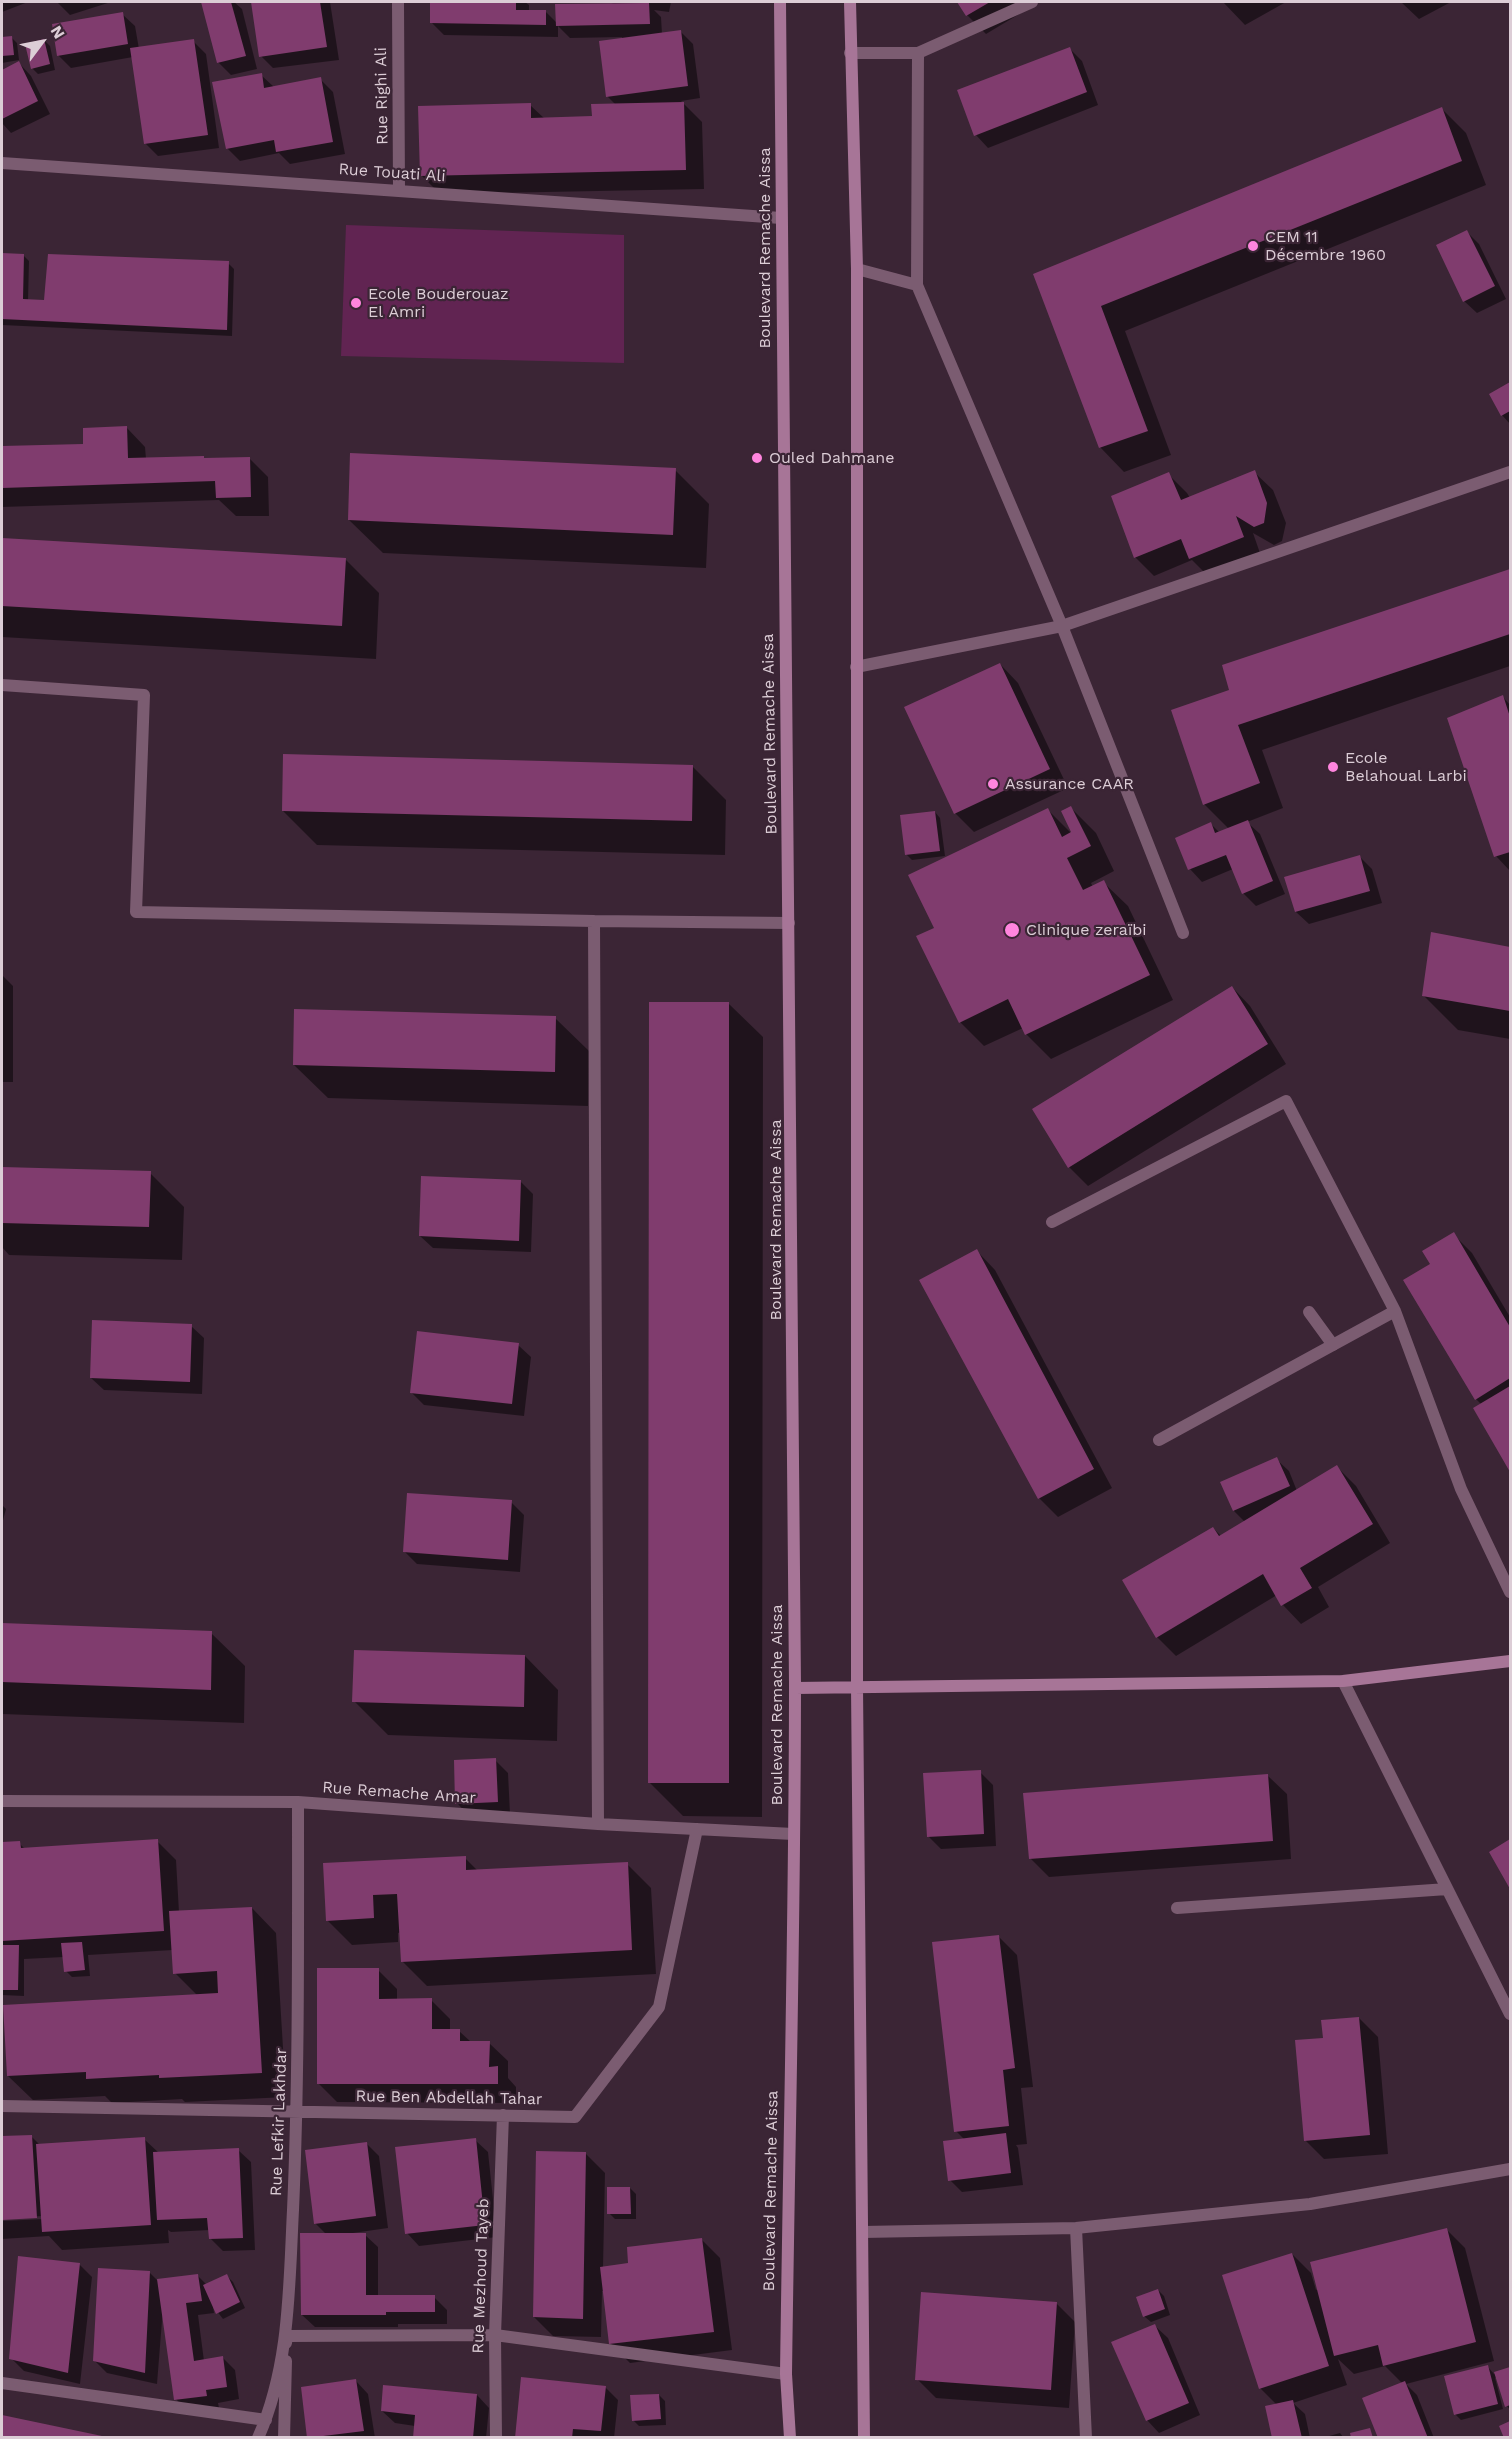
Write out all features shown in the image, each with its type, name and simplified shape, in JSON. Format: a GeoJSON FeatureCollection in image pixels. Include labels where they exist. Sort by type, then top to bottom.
{"type":"FeatureCollection","features":[{"type":"Feature","properties":{"kind":"main road","name":"Boulevard Remache Aissa"},"geometry":{"type":"LineString","coordinates":[[780,2],[795,1688],[786,2374],[790,2438]]}},
{"type":"Feature","properties":{"kind":"main road"},"geometry":{"type":"LineString","coordinates":[[850,2],[849,53],[857,269],[857,1687],[864,2438]]}},
{"type":"Feature","properties":{"kind":"main road"},"geometry":{"type":"LineString","coordinates":[[795,1688],[1343,1681],[1510,1661]]}},
{"type":"Feature","properties":{"kind":"street","name":"Rue Righi Ali"},"geometry":{"type":"LineString","coordinates":[[398,2],[399,190]]}},
{"type":"Feature","properties":{"kind":"street"},"geometry":{"type":"LineString","coordinates":[[849,53],[918,53],[1032,2]]}},
{"type":"Feature","properties":{"kind":"street"},"geometry":{"type":"LineString","coordinates":[[918,53],[917,285],[1062,626],[1183,933]]}},
{"type":"Feature","properties":{"kind":"street","name":"Rue Touati Ali"},"geometry":{"type":"LineString","coordinates":[[2,163],[781,218]]}},
{"type":"Feature","properties":{"kind":"street"},"geometry":{"type":"LineString","coordinates":[[857,269],[917,285]]}},
{"type":"Feature","properties":{"kind":"street"},"geometry":{"type":"LineString","coordinates":[[856,667],[1062,626],[1510,472]]}},
{"type":"Feature","properties":{"kind":"street"},"geometry":{"type":"LineString","coordinates":[[2,685],[144,695],[136,912],[789,923]]}},
{"type":"Feature","properties":{"kind":"street"},"geometry":{"type":"LineString","coordinates":[[594,921],[598,1824]]}},
{"type":"Feature","properties":{"kind":"street"},"geometry":{"type":"LineString","coordinates":[[1052,1222],[1286,1101],[1395,1311],[1461,1489],[1510,1592]]}},
{"type":"Feature","properties":{"kind":"street"},"geometry":{"type":"LineString","coordinates":[[1159,1440],[1395,1311]]}},
{"type":"Feature","properties":{"kind":"street"},"geometry":{"type":"LineString","coordinates":[[1309,1312],[1333,1345]]}},
{"type":"Feature","properties":{"kind":"street"},"geometry":{"type":"LineString","coordinates":[[1343,1681],[1510,2014]]}},
{"type":"Feature","properties":{"kind":"street","name":"Rue Remache Amar"},"geometry":{"type":"LineString","coordinates":[[2,1802],[298,1802],[598,1824],[793,1834]]}},
{"type":"Feature","properties":{"kind":"street","name":"Rue Lefkir Lakhdar"},"geometry":{"type":"LineString","coordinates":[[258,2438],[266,2420],[287,2336],[298,2113],[298,1802]]}},
{"type":"Feature","properties":{"kind":"street","name":"Rue Ben Abdellah Tahar"},"geometry":{"type":"LineString","coordinates":[[2,2106],[576,2117],[659,2007],[697,1829]]}},
{"type":"Feature","properties":{"kind":"street"},"geometry":{"type":"LineString","coordinates":[[1177,1908],[1448,1889]]}},
{"type":"Feature","properties":{"kind":"street","name":"Rue Mezhoud Tayeb"},"geometry":{"type":"LineString","coordinates":[[496,2438],[495,2335],[503,2115]]}},
{"type":"Feature","properties":{"kind":"street"},"geometry":{"type":"LineString","coordinates":[[863,2232],[1076,2228],[1310,2204],[1510,2169]]}},
{"type":"Feature","properties":{"kind":"street"},"geometry":{"type":"LineString","coordinates":[[1076,2228],[1086,2438]]}},
{"type":"Feature","properties":{"kind":"street"},"geometry":{"type":"LineString","coordinates":[[284,2438],[287,2336],[495,2335],[786,2374]]}},
{"type":"Feature","properties":{"kind":"street"},"geometry":{"type":"LineString","coordinates":[[2,2383],[266,2420]]}},
{"type":"Feature","properties":{"kind":"shaded area"},"geometry":{"type":"Polygon","coordinates":[[[346,225],[624,235],[624,363],[341,356],[346,225]]]}},
{"type":"Feature","properties":{"kind":"building"},"geometry":{"type":"Polygon","coordinates":[[[201,2],[231,2],[246,56],[217,63],[201,2]]]}},
{"type":"Feature","properties":{"kind":"building"},"geometry":{"type":"Polygon","coordinates":[[[251,2],[320,2],[327,47],[259,57],[251,2]]]}},
{"type":"Feature","properties":{"kind":"building"},"geometry":{"type":"Polygon","coordinates":[[[430,2],[516,2],[516,10],[546,10],[546,25],[430,23],[430,2]]]}},
{"type":"Feature","properties":{"kind":"building"},"geometry":{"type":"Polygon","coordinates":[[[957,2],[990,2],[966,16],[957,2]]]}},
{"type":"Feature","properties":{"kind":"building"},"geometry":{"type":"Polygon","coordinates":[[[649,3],[650,24],[556,26],[555,4],[649,3]]]}},
{"type":"Feature","properties":{"kind":"building"},"geometry":{"type":"Polygon","coordinates":[[[123,12],[128,44],[57,56],[52,24],[123,12]]]}},
{"type":"Feature","properties":{"kind":"building"},"geometry":{"type":"Polygon","coordinates":[[[681,30],[688,86],[606,97],[599,41],[681,30]]]}},
{"type":"Feature","properties":{"kind":"building"},"geometry":{"type":"Polygon","coordinates":[[[12,36],[14,55],[2,56],[2,37],[12,36]]]}},
{"type":"Feature","properties":{"kind":"building"},"geometry":{"type":"Polygon","coordinates":[[[44,39],[50,64],[31,69],[25,44],[44,39]]]}},
{"type":"Feature","properties":{"kind":"building"},"geometry":{"type":"Polygon","coordinates":[[[194,39],[208,135],[144,144],[130,48],[194,39]]]}},
{"type":"Feature","properties":{"kind":"building"},"geometry":{"type":"Polygon","coordinates":[[[1070,47],[1087,92],[974,136],[957,90],[1070,47]]]}},
{"type":"Feature","properties":{"kind":"building"},"geometry":{"type":"Polygon","coordinates":[[[19,61],[38,101],[2,119],[2,70],[19,61]]]}},
{"type":"Feature","properties":{"kind":"building"},"geometry":{"type":"Polygon","coordinates":[[[262,73],[264,88],[321,77],[333,142],[276,152],[274,140],[226,149],[212,82],[262,73]]]}},
{"type":"Feature","properties":{"kind":"building"},"geometry":{"type":"Polygon","coordinates":[[[684,102],[686,170],[420,176],[418,106],[531,103],[531,118],[592,116],[591,104],[684,102]]]}},
{"type":"Feature","properties":{"kind":"building"},"geometry":{"type":"Polygon","coordinates":[[[1442,107],[1462,161],[1101,306],[1148,431],[1099,448],[1033,274],[1442,107]]]}},
{"type":"Feature","properties":{"kind":"building"},"geometry":{"type":"Polygon","coordinates":[[[1467,230],[1495,286],[1463,302],[1436,245],[1467,230]]]}},
{"type":"Feature","properties":{"kind":"building"},"geometry":{"type":"Polygon","coordinates":[[[2,253],[24,254],[23,299],[44,300],[48,254],[229,261],[227,330],[2,319],[2,253]]]}},
{"type":"Feature","properties":{"kind":"building"},"geometry":{"type":"Polygon","coordinates":[[[1510,382],[1510,411],[1501,416],[1489,394],[1510,382]]]}},
{"type":"Feature","properties":{"kind":"building"},"geometry":{"type":"Polygon","coordinates":[[[127,426],[128,458],[250,457],[251,497],[216,498],[215,481],[2,488],[2,446],[83,444],[83,428],[127,426]]]}},
{"type":"Feature","properties":{"kind":"building"},"geometry":{"type":"Polygon","coordinates":[[[350,453],[676,468],[673,535],[348,520],[350,453]]]}},
{"type":"Feature","properties":{"kind":"building"},"geometry":{"type":"Polygon","coordinates":[[[1255,470],[1267,503],[1264,523],[1254,527],[1236,516],[1244,537],[1189,559],[1181,539],[1134,558],[1111,496],[1169,472],[1181,500],[1255,470]]]}},
{"type":"Feature","properties":{"kind":"building"},"geometry":{"type":"Polygon","coordinates":[[[2,538],[346,558],[342,626],[2,606],[2,538]]]}},
{"type":"Feature","properties":{"kind":"building"},"geometry":{"type":"Polygon","coordinates":[[[1510,569],[1510,634],[1238,725],[1260,783],[1203,805],[1171,710],[1229,690],[1222,665],[1510,569]]]}},
{"type":"Feature","properties":{"kind":"building"},"geometry":{"type":"Polygon","coordinates":[[[1000,663],[1050,769],[954,814],[904,707],[1000,663]]]}},
{"type":"Feature","properties":{"kind":"building"},"geometry":{"type":"Polygon","coordinates":[[[1503,695],[1510,717],[1510,852],[1494,857],[1447,718],[1503,695]]]}},
{"type":"Feature","properties":{"kind":"building"},"geometry":{"type":"Polygon","coordinates":[[[283,754],[693,765],[692,821],[282,811],[283,754]]]}},
{"type":"Feature","properties":{"kind":"building"},"geometry":{"type":"Polygon","coordinates":[[[1071,806],[1091,846],[1067,858],[1083,890],[1104,880],[1150,975],[1025,1035],[1008,999],[959,1023],[916,936],[934,928],[908,875],[1048,808],[1062,837],[1071,832],[1061,811],[1071,806]]]}},
{"type":"Feature","properties":{"kind":"building"},"geometry":{"type":"Polygon","coordinates":[[[935,811],[940,851],[905,855],[900,815],[935,811]]]}},
{"type":"Feature","properties":{"kind":"building"},"geometry":{"type":"Polygon","coordinates":[[[1248,820],[1273,881],[1242,894],[1226,855],[1188,870],[1175,838],[1211,822],[1215,833],[1248,820]]]}},
{"type":"Feature","properties":{"kind":"building"},"geometry":{"type":"Polygon","coordinates":[[[1360,855],[1370,891],[1295,912],[1284,877],[1360,855]]]}},
{"type":"Feature","properties":{"kind":"building"},"geometry":{"type":"Polygon","coordinates":[[[1431,932],[1510,947],[1510,1011],[1422,996],[1431,932]]]}},
{"type":"Feature","properties":{"kind":"building"},"geometry":{"type":"Polygon","coordinates":[[[1232,986],[1268,1044],[1068,1168],[1032,1109],[1232,986]]]}},
{"type":"Feature","properties":{"kind":"building"},"geometry":{"type":"Polygon","coordinates":[[[649,1002],[729,1002],[729,1783],[648,1783],[649,1002]]]}},
{"type":"Feature","properties":{"kind":"building"},"geometry":{"type":"Polygon","coordinates":[[[294,1009],[556,1016],[555,1072],[293,1065],[294,1009]]]}},
{"type":"Feature","properties":{"kind":"building"},"geometry":{"type":"Polygon","coordinates":[[[2,1167],[151,1171],[149,1227],[2,1223],[2,1167]]]}},
{"type":"Feature","properties":{"kind":"building"},"geometry":{"type":"Polygon","coordinates":[[[421,1176],[521,1180],[519,1241],[419,1236],[421,1176]]]}},
{"type":"Feature","properties":{"kind":"building"},"geometry":{"type":"Polygon","coordinates":[[[1454,1232],[1510,1327],[1510,1378],[1475,1400],[1403,1280],[1430,1264],[1422,1251],[1454,1232]]]}},
{"type":"Feature","properties":{"kind":"building"},"geometry":{"type":"Polygon","coordinates":[[[977,1249],[1094,1469],[1038,1499],[919,1280],[977,1249]]]}},
{"type":"Feature","properties":{"kind":"building"},"geometry":{"type":"Polygon","coordinates":[[[92,1320],[192,1324],[190,1382],[90,1378],[92,1320]]]}},
{"type":"Feature","properties":{"kind":"building"},"geometry":{"type":"Polygon","coordinates":[[[417,1331],[519,1343],[512,1404],[410,1393],[417,1331]]]}},
{"type":"Feature","properties":{"kind":"building"},"geometry":{"type":"Polygon","coordinates":[[[1510,1386],[1510,1472],[1473,1408],[1510,1386]]]}},
{"type":"Feature","properties":{"kind":"building"},"geometry":{"type":"Polygon","coordinates":[[[1277,1457],[1290,1486],[1233,1511],[1220,1482],[1277,1457]]]}},
{"type":"Feature","properties":{"kind":"building"},"geometry":{"type":"Polygon","coordinates":[[[1337,1465],[1373,1524],[1300,1568],[1312,1588],[1281,1606],[1263,1574],[1156,1638],[1122,1580],[1213,1527],[1219,1536],[1337,1465]]]}},
{"type":"Feature","properties":{"kind":"building"},"geometry":{"type":"Polygon","coordinates":[[[407,1493],[512,1500],[508,1560],[403,1552],[407,1493]]]}},
{"type":"Feature","properties":{"kind":"building"},"geometry":{"type":"Polygon","coordinates":[[[2,1623],[212,1631],[211,1690],[2,1682],[2,1623]]]}},
{"type":"Feature","properties":{"kind":"building"},"geometry":{"type":"Polygon","coordinates":[[[354,1650],[525,1655],[524,1707],[352,1702],[354,1650]]]}},
{"type":"Feature","properties":{"kind":"building"},"geometry":{"type":"Polygon","coordinates":[[[496,1758],[498,1802],[455,1804],[454,1760],[496,1758]]]}},
{"type":"Feature","properties":{"kind":"building"},"geometry":{"type":"Polygon","coordinates":[[[981,1770],[984,1834],[927,1837],[923,1773],[981,1770]]]}},
{"type":"Feature","properties":{"kind":"building"},"geometry":{"type":"Polygon","coordinates":[[[1268,1774],[1273,1841],[1029,1859],[1023,1793],[1268,1774]]]}},
{"type":"Feature","properties":{"kind":"building"},"geometry":{"type":"Polygon","coordinates":[[[158,1839],[164,1931],[2,1941],[2,1842],[20,1841],[21,1848],[158,1839]]]}},
{"type":"Feature","properties":{"kind":"building"},"geometry":{"type":"Polygon","coordinates":[[[1510,1839],[1510,1889],[1489,1852],[1510,1839]]]}},
{"type":"Feature","properties":{"kind":"building"},"geometry":{"type":"Polygon","coordinates":[[[466,1856],[466,1870],[628,1862],[632,1950],[401,1962],[397,1894],[373,1895],[374,1918],[326,1921],[323,1863],[466,1856]]]}},
{"type":"Feature","properties":{"kind":"building"},"geometry":{"type":"Polygon","coordinates":[[[252,1907],[262,2073],[86,2079],[86,2072],[7,2076],[3,2005],[218,1993],[217,1971],[173,1974],[169,1911],[252,1907]]]}},
{"type":"Feature","properties":{"kind":"building"},"geometry":{"type":"Polygon","coordinates":[[[999,1935],[1015,2068],[1003,2070],[1009,2126],[954,2132],[932,1942],[999,1935]]]}},
{"type":"Feature","properties":{"kind":"building"},"geometry":{"type":"Polygon","coordinates":[[[82,1942],[85,1970],[64,1972],[61,1943],[82,1942]]]}},
{"type":"Feature","properties":{"kind":"building"},"geometry":{"type":"Polygon","coordinates":[[[2,1945],[19,1945],[18,1990],[2,1990],[2,1945]]]}},
{"type":"Feature","properties":{"kind":"building"},"geometry":{"type":"Polygon","coordinates":[[[317,1968],[379,1968],[379,1999],[432,1998],[432,2029],[460,2029],[460,2041],[490,2041],[489,2067],[498,2066],[498,2084],[317,2084],[317,1968]]]}},
{"type":"Feature","properties":{"kind":"building"},"geometry":{"type":"Polygon","coordinates":[[[1359,2017],[1370,2135],[1304,2141],[1295,2040],[1323,2038],[1321,2020],[1359,2017]]]}},
{"type":"Feature","properties":{"kind":"building"},"geometry":{"type":"Polygon","coordinates":[[[1006,2133],[1011,2173],[948,2181],[943,2141],[1006,2133]]]}},
{"type":"Feature","properties":{"kind":"building"},"geometry":{"type":"Polygon","coordinates":[[[32,2135],[37,2218],[2,2220],[2,2136],[32,2135]]]}},
{"type":"Feature","properties":{"kind":"building"},"geometry":{"type":"Polygon","coordinates":[[[145,2137],[151,2225],[42,2232],[36,2144],[145,2137]]]}},
{"type":"Feature","properties":{"kind":"building"},"geometry":{"type":"Polygon","coordinates":[[[476,2138],[485,2225],[405,2234],[395,2147],[476,2138]]]}},
{"type":"Feature","properties":{"kind":"building"},"geometry":{"type":"Polygon","coordinates":[[[367,2142],[376,2216],[314,2224],[305,2150],[367,2142]]]}},
{"type":"Feature","properties":{"kind":"building"},"geometry":{"type":"Polygon","coordinates":[[[239,2148],[243,2238],[209,2239],[207,2218],[157,2220],[153,2152],[239,2148]]]}},
{"type":"Feature","properties":{"kind":"building"},"geometry":{"type":"Polygon","coordinates":[[[536,2151],[586,2152],[583,2319],[533,2317],[536,2151]]]}},
{"type":"Feature","properties":{"kind":"building"},"geometry":{"type":"Polygon","coordinates":[[[607,2187],[630,2187],[631,2214],[607,2214],[607,2187]]]}},
{"type":"Feature","properties":{"kind":"building"},"geometry":{"type":"Polygon","coordinates":[[[1447,2228],[1476,2342],[1383,2366],[1378,2345],[1334,2356],[1310,2262],[1447,2228]]]}},
{"type":"Feature","properties":{"kind":"building"},"geometry":{"type":"Polygon","coordinates":[[[300,2233],[366,2233],[366,2295],[435,2295],[435,2312],[386,2312],[386,2315],[301,2315],[300,2233]]]}},
{"type":"Feature","properties":{"kind":"building"},"geometry":{"type":"Polygon","coordinates":[[[702,2238],[714,2332],[609,2344],[600,2267],[628,2263],[627,2247],[702,2238]]]}},
{"type":"Feature","properties":{"kind":"building"},"geometry":{"type":"Polygon","coordinates":[[[1292,2253],[1329,2366],[1259,2389],[1222,2275],[1292,2253]]]}},
{"type":"Feature","properties":{"kind":"building"},"geometry":{"type":"Polygon","coordinates":[[[18,2256],[80,2263],[68,2373],[9,2359],[18,2256]]]}},
{"type":"Feature","properties":{"kind":"building"},"geometry":{"type":"Polygon","coordinates":[[[98,2268],[150,2271],[145,2373],[93,2361],[98,2268]]]}},
{"type":"Feature","properties":{"kind":"building"},"geometry":{"type":"Polygon","coordinates":[[[198,2274],[202,2301],[186,2303],[194,2361],[223,2356],[227,2387],[206,2390],[207,2396],[174,2400],[157,2279],[198,2274]]]}},
{"type":"Feature","properties":{"kind":"building"},"geometry":{"type":"Polygon","coordinates":[[[227,2274],[240,2302],[216,2314],[203,2285],[227,2274]]]}},
{"type":"Feature","properties":{"kind":"building"},"geometry":{"type":"Polygon","coordinates":[[[1158,2289],[1165,2309],[1143,2317],[1136,2297],[1158,2289]]]}},
{"type":"Feature","properties":{"kind":"building"},"geometry":{"type":"Polygon","coordinates":[[[921,2292],[1057,2302],[1051,2390],[915,2380],[921,2292]]]}},
{"type":"Feature","properties":{"kind":"building"},"geometry":{"type":"Polygon","coordinates":[[[1155,2324],[1189,2403],[1146,2421],[1111,2342],[1155,2324]]]}},
{"type":"Feature","properties":{"kind":"building"},"geometry":{"type":"Polygon","coordinates":[[[1488,2365],[1498,2404],[1454,2415],[1444,2376],[1488,2365]]]}},
{"type":"Feature","properties":{"kind":"building"},"geometry":{"type":"Polygon","coordinates":[[[1510,2367],[1510,2405],[1505,2407],[1494,2372],[1510,2367]]]}},
{"type":"Feature","properties":{"kind":"building"},"geometry":{"type":"Polygon","coordinates":[[[521,2377],[606,2386],[601,2431],[573,2429],[572,2438],[515,2438],[521,2377]]]}},
{"type":"Feature","properties":{"kind":"building"},"geometry":{"type":"Polygon","coordinates":[[[356,2379],[364,2431],[307,2438],[301,2387],[356,2379]]]}},
{"type":"Feature","properties":{"kind":"building"},"geometry":{"type":"Polygon","coordinates":[[[1405,2381],[1428,2438],[1378,2438],[1362,2398],[1405,2381]]]}},
{"type":"Feature","properties":{"kind":"building"},"geometry":{"type":"Polygon","coordinates":[[[383,2385],[477,2394],[473,2438],[413,2438],[415,2415],[381,2411],[383,2385]]]}},
{"type":"Feature","properties":{"kind":"building"},"geometry":{"type":"Polygon","coordinates":[[[659,2394],[661,2419],[632,2421],[630,2395],[659,2394]]]}},
{"type":"Feature","properties":{"kind":"building"},"geometry":{"type":"Polygon","coordinates":[[[1293,2400],[1302,2438],[1272,2438],[1265,2406],[1293,2400]]]}},
{"type":"Feature","properties":{"kind":"building"},"geometry":{"type":"Polygon","coordinates":[[[2,2415],[102,2436],[101,2438],[2,2438],[2,2415]]]}},
{"type":"Feature","properties":{"kind":"building"},"geometry":{"type":"Polygon","coordinates":[[[1510,2421],[1510,2438],[1504,2438],[1499,2426],[1510,2421]]]}},
{"type":"Feature","properties":{"kind":"building"},"geometry":{"type":"Polygon","coordinates":[[[1370,2428],[1373,2438],[1351,2438],[1350,2433],[1370,2428]]]}},
{"type":"Feature","properties":{"kind":"place","name":"CEM 11 Décembre 1960"},"geometry":{"type":"Point","coordinates":[1253,246]}},
{"type":"Feature","properties":{"kind":"place","name":"Ecole Bouderouaz El Amri"},"geometry":{"type":"Point","coordinates":[356,303]}},
{"type":"Feature","properties":{"kind":"place","name":"Ouled Dahmane"},"geometry":{"type":"Point","coordinates":[757,458]}},
{"type":"Feature","properties":{"kind":"place","name":"Ecole Belahoual Larbi"},"geometry":{"type":"Point","coordinates":[1333,767]}},
{"type":"Feature","properties":{"kind":"place","name":"Assurance CAAR"},"geometry":{"type":"Point","coordinates":[993,784]}},
{"type":"Feature","properties":{"kind":"place","name":"Clinique zeraïbi"},"geometry":{"type":"Point","coordinates":[1012,930]}}]}
